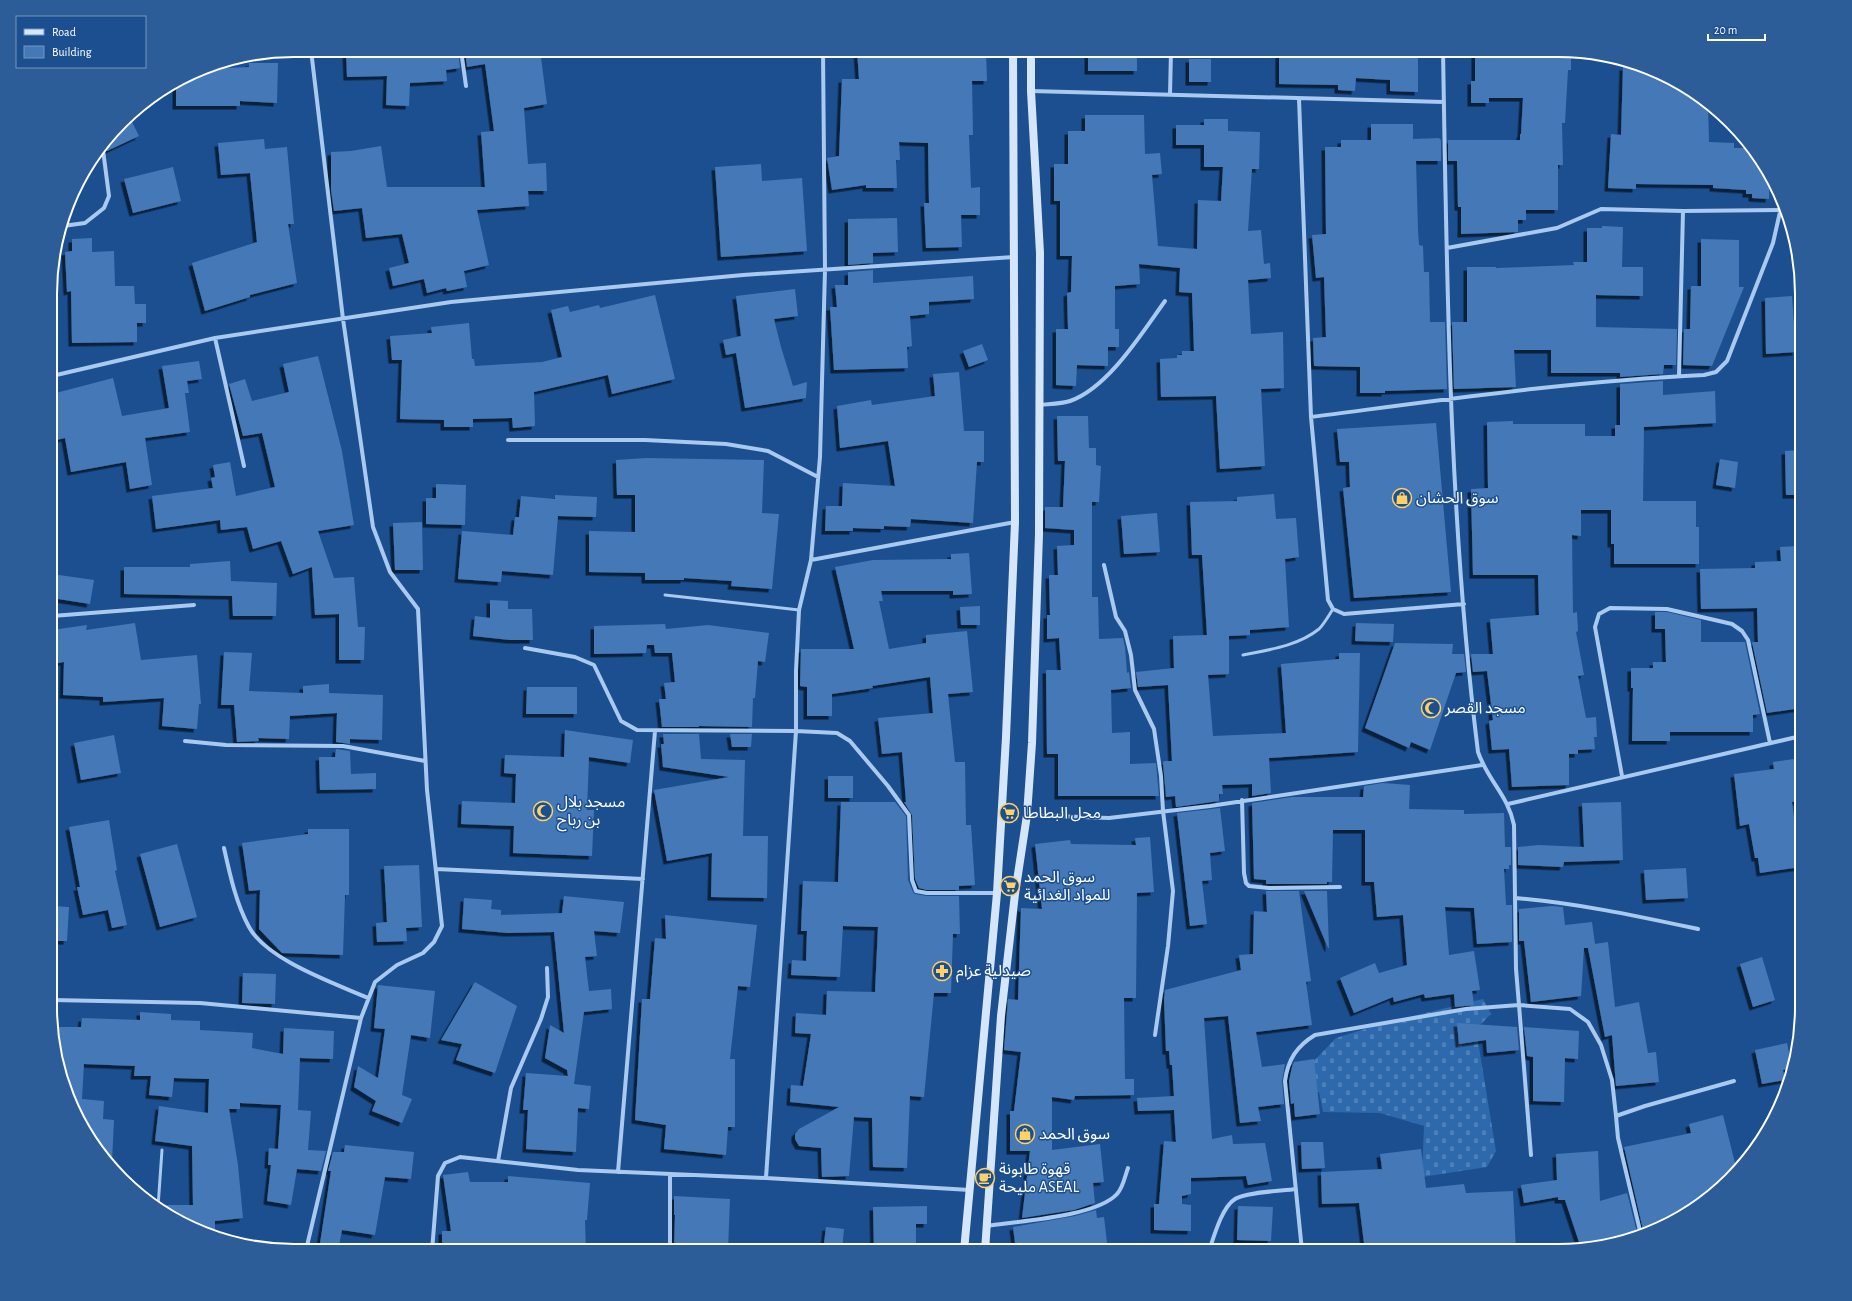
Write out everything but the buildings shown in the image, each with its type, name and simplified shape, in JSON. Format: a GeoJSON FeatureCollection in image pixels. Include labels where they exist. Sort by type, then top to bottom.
{"type":"FeatureCollection","features":[{"type":"Feature","properties":{"kind":"main road"},"geometry":{"type":"LineString","coordinates":[[965,1244],[1003,820],[1015,522],[1013,57]]}},
{"type":"Feature","properties":{"kind":"main road"},"geometry":{"type":"LineString","coordinates":[[985,1244],[1001,1016],[1015,894],[1026,816],[1032,744],[1039,534],[1040,253],[1031,91],[1031,57]]}},
{"type":"Feature","properties":{"kind":"street"},"geometry":{"type":"LineString","coordinates":[[307,1244],[361,1018],[368,998],[375,982],[397,964],[423,953],[434,942],[442,926],[425,761],[418,609],[390,572],[373,528],[343,319],[312,57]]}},
{"type":"Feature","properties":{"kind":"street"},"geometry":{"type":"LineString","coordinates":[[462,57],[466,86]]}},
{"type":"Feature","properties":{"kind":"street"},"geometry":{"type":"LineString","coordinates":[[766,1178],[796,731],[796,671],[799,610],[811,560],[818,478],[825,270],[823,57]]}},
{"type":"Feature","properties":{"kind":"street"},"geometry":{"type":"LineString","coordinates":[[1170,95],[1171,57]]}},
{"type":"Feature","properties":{"kind":"street"},"geometry":{"type":"LineString","coordinates":[[1443,57],[1450,399],[1464,604],[1478,752],[1482,765],[1508,804],[1514,825],[1516,969],[1531,1156]]}},
{"type":"Feature","properties":{"kind":"street"},"geometry":{"type":"LineString","coordinates":[[1031,91],[1444,102]]}},
{"type":"Feature","properties":{"kind":"street"},"geometry":{"type":"LineString","coordinates":[[1299,99],[1311,418],[1328,600],[1333,609],[1344,614],[1464,604]]}},
{"type":"Feature","properties":{"kind":"street"},"geometry":{"type":"LineString","coordinates":[[68,225],[85,223],[104,208],[109,196],[103,154]]}},
{"type":"Feature","properties":{"kind":"street"},"geometry":{"type":"LineString","coordinates":[[1447,248],[1557,228],[1601,209],[1683,211],[1779,210]]}},
{"type":"Feature","properties":{"kind":"street"},"geometry":{"type":"LineString","coordinates":[[1679,376],[1683,211]]}},
{"type":"Feature","properties":{"kind":"street"},"geometry":{"type":"LineString","coordinates":[[1311,418],[1450,399],[1602,382],[1710,374],[1721,368],[1727,361],[1773,243],[1781,216]]}},
{"type":"Feature","properties":{"kind":"street"},"geometry":{"type":"LineString","coordinates":[[57,375],[215,338],[451,302],[743,275],[1014,257]]}},
{"type":"Feature","properties":{"kind":"street"},"geometry":{"type":"LineString","coordinates":[[1040,405],[1070,401],[1090,390],[1125,356],[1165,301]]}},
{"type":"Feature","properties":{"kind":"street"},"geometry":{"type":"LineString","coordinates":[[215,338],[244,466]]}},
{"type":"Feature","properties":{"kind":"street"},"geometry":{"type":"LineString","coordinates":[[508,440],[645,440],[726,444],[768,451],[818,478]]}},
{"type":"Feature","properties":{"kind":"street"},"geometry":{"type":"LineString","coordinates":[[811,560],[1015,522]]}},
{"type":"Feature","properties":{"kind":"street"},"geometry":{"type":"LineString","coordinates":[[1104,565],[1116,617],[1125,631],[1131,655],[1135,690],[1154,729],[1161,776],[1163,811],[1173,891],[1168,946],[1155,1035]]}},
{"type":"Feature","properties":{"kind":"street"},"geometry":{"type":"LineString","coordinates":[[57,616],[194,605]]}},
{"type":"Feature","properties":{"kind":"street"},"geometry":{"type":"LineString","coordinates":[[1622,776],[1596,627],[1599,614],[1610,608],[1667,608],[1732,624],[1742,631],[1748,640],[1770,743]]}},
{"type":"Feature","properties":{"kind":"street"},"geometry":{"type":"LineString","coordinates":[[525,648],[575,657],[594,665],[621,721],[637,730],[796,731],[837,733],[850,741],[909,815],[912,880],[916,891],[927,893],[997,893]]}},
{"type":"Feature","properties":{"kind":"street"},"geometry":{"type":"LineString","coordinates":[[618,1172],[655,731]]}},
{"type":"Feature","properties":{"kind":"street"},"geometry":{"type":"LineString","coordinates":[[1508,804],[1622,776],[1795,738]]}},
{"type":"Feature","properties":{"kind":"street"},"geometry":{"type":"LineString","coordinates":[[185,741],[226,745],[343,746],[425,761]]}},
{"type":"Feature","properties":{"kind":"street"},"geometry":{"type":"LineString","coordinates":[[1026,816],[1109,818],[1482,765]]}},
{"type":"Feature","properties":{"kind":"street"},"geometry":{"type":"LineString","coordinates":[[1242,800],[1244,873],[1246,882],[1249,886],[1269,888],[1340,887]]}},
{"type":"Feature","properties":{"kind":"street"},"geometry":{"type":"LineString","coordinates":[[224,848],[231,882],[249,928],[269,950],[295,965],[368,998]]}},
{"type":"Feature","properties":{"kind":"street"},"geometry":{"type":"LineString","coordinates":[[436,869],[643,879]]}},
{"type":"Feature","properties":{"kind":"street"},"geometry":{"type":"LineString","coordinates":[[1516,898],[1552,900],[1609,910],[1698,929]]}},
{"type":"Feature","properties":{"kind":"street"},"geometry":{"type":"LineString","coordinates":[[498,1161],[511,1088],[542,1019],[548,997],[547,968]]}},
{"type":"Feature","properties":{"kind":"street"},"geometry":{"type":"LineString","coordinates":[[57,1000],[200,1003],[361,1018]]}},
{"type":"Feature","properties":{"kind":"street"},"geometry":{"type":"LineString","coordinates":[[1301,1244],[1285,1081],[1290,1059],[1297,1049],[1305,1041],[1315,1035],[1466,1009],[1519,1005],[1570,1009],[1588,1022],[1600,1045],[1612,1080],[1618,1138],[1640,1229]]}},
{"type":"Feature","properties":{"kind":"street"},"geometry":{"type":"LineString","coordinates":[[1616,1116],[1645,1106],[1734,1081]]}},
{"type":"Feature","properties":{"kind":"street"},"geometry":{"type":"LineString","coordinates":[[432,1244],[438,1176],[445,1163],[460,1157],[578,1170],[766,1178],[970,1190]]}},
{"type":"Feature","properties":{"kind":"street"},"geometry":{"type":"LineString","coordinates":[[986,1226],[1069,1214],[1097,1207],[1118,1194],[1128,1168]]}},
{"type":"Feature","properties":{"kind":"street"},"geometry":{"type":"LineString","coordinates":[[670,1174],[670,1244]]}},
{"type":"Feature","properties":{"kind":"street"},"geometry":{"type":"LineString","coordinates":[[1212,1244],[1223,1214],[1235,1199],[1250,1194],[1296,1189]]}},
{"type":"Feature","properties":{"kind":"lane"},"geometry":{"type":"LineString","coordinates":[[665,595],[799,610]]}},
{"type":"Feature","properties":{"kind":"lane"},"geometry":{"type":"LineString","coordinates":[[1243,655],[1274,649],[1303,639],[1320,628],[1333,609]]}},
{"type":"Feature","properties":{"kind":"lane"},"geometry":{"type":"LineString","coordinates":[[158,1201],[162,1150]]}},
{"type":"Feature","properties":{"kind":"green space"},"geometry":{"type":"Polygon","coordinates":[[[1483,999],[1491,1014],[1476,1029],[1496,1151],[1487,1167],[1422,1177],[1424,1126],[1380,1113],[1323,1112],[1319,1092],[1302,1091],[1303,1072],[1336,1038],[1384,1023],[1483,999]]]}},
{"type":"Feature","properties":{"kind":"place","name":"سوق الحشان"},"geometry":{"type":"Point","coordinates":[1402,498]}},
{"type":"Feature","properties":{"kind":"place","name":"مسجد القصر"},"geometry":{"type":"Point","coordinates":[1431,708]}},
{"type":"Feature","properties":{"kind":"place","name":"مسجد بلال بن رباح"},"geometry":{"type":"Point","coordinates":[543,811]}},
{"type":"Feature","properties":{"kind":"place","name":"محل البطاطا"},"geometry":{"type":"Point","coordinates":[1009,813]}},
{"type":"Feature","properties":{"kind":"place","name":"سوق الحمد للمواد الغدائية"},"geometry":{"type":"Point","coordinates":[1010,886]}},
{"type":"Feature","properties":{"kind":"place","name":"صيدلية عزام"},"geometry":{"type":"Point","coordinates":[942,971]}},
{"type":"Feature","properties":{"kind":"place","name":"سوق الحمد"},"geometry":{"type":"Point","coordinates":[1025,1134]}},
{"type":"Feature","properties":{"kind":"place","name":"قهوة طابونة مليحة ASEAL"},"geometry":{"type":"Point","coordinates":[985,1178]}}]}
